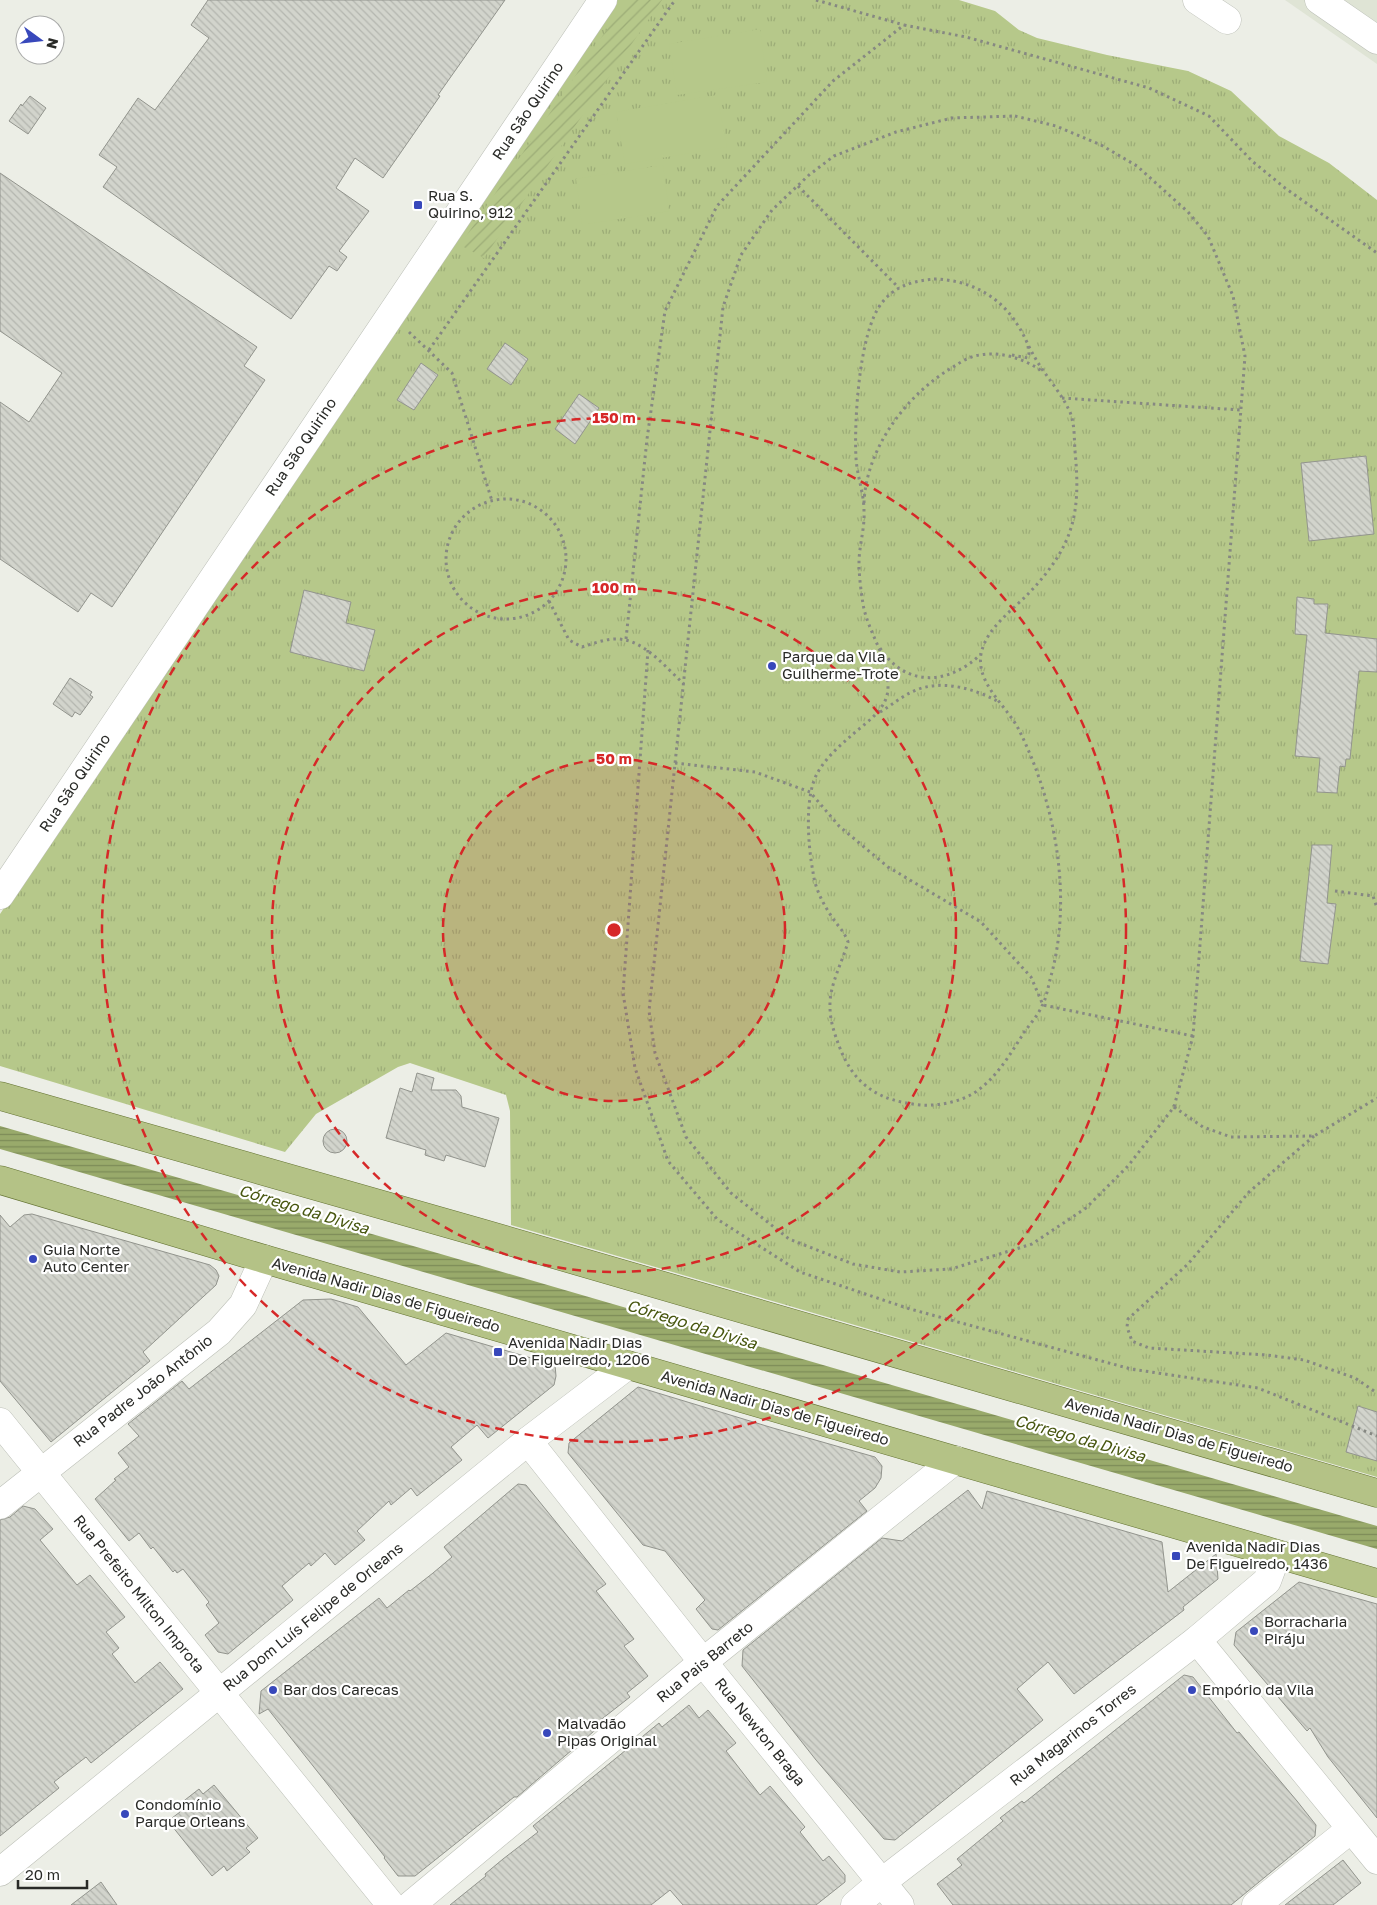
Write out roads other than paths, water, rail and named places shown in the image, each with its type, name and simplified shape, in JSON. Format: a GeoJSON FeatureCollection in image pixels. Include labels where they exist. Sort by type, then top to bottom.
{"type":"FeatureCollection","features":[{"type":"Feature","properties":{"kind":"main road","name":"Avenida Nadir Dias de Figueiredo"},"geometry":{"type":"LineString","coordinates":[[0,1096],[500,1238],[1377,1492]]}},
{"type":"Feature","properties":{"kind":"main road","name":"Avenida Nadir Dias de Figueiredo"},"geometry":{"type":"LineString","coordinates":[[0,1180],[264,1259],[1377,1583]]}},
{"type":"Feature","properties":{"kind":"street","name":"Rua São Quirino"},"geometry":{"type":"LineString","coordinates":[[0,894],[603,0]]}},
{"type":"Feature","properties":{"kind":"street"},"geometry":{"type":"LineString","coordinates":[[1197,0],[1227,20]]}},
{"type":"Feature","properties":{"kind":"street"},"geometry":{"type":"LineString","coordinates":[[1319,0],[1377,40]]}},
{"type":"Feature","properties":{"kind":"street","name":"Rua Padre João Antônio"},"geometry":{"type":"LineString","coordinates":[[0,1505],[219,1332],[243,1305],[264,1259]]}},
{"type":"Feature","properties":{"kind":"street","name":"Rua Dom Luís Felipe de Orleans"},"geometry":{"type":"LineString","coordinates":[[0,1872],[528,1441],[628,1365]]}},
{"type":"Feature","properties":{"kind":"street","name":"Rua Prefeito Milton Improta"},"geometry":{"type":"LineString","coordinates":[[0,1422],[391,1905]]}},
{"type":"Feature","properties":{"kind":"street","name":"Rua Newton Braga"},"geometry":{"type":"LineString","coordinates":[[528,1441],[703,1662],[900,1905]]}},
{"type":"Feature","properties":{"kind":"street","name":"Rua Pais Barreto"},"geometry":{"type":"LineString","coordinates":[[411,1905],[703,1662],[955,1460]]}},
{"type":"Feature","properties":{"kind":"street","name":"Rua Magarinos Torres"},"geometry":{"type":"LineString","coordinates":[[855,1905],[882,1882],[1197,1640],[1267,1581],[1278,1554]]}},
{"type":"Feature","properties":{"kind":"street"},"geometry":{"type":"LineString","coordinates":[[1197,1640],[1377,1860]]}},
{"type":"Feature","properties":{"kind":"street"},"geometry":{"type":"LineString","coordinates":[[1256,1905],[1351,1828]]}},
{"type":"Feature","properties":{"kind":"place","name":"Rua S. Quirino, 912"},"geometry":{"type":"Point","coordinates":[418,205]}},
{"type":"Feature","properties":{"kind":"place","name":"Parque da Vila Guilherme-Trote"},"geometry":{"type":"Point","coordinates":[772,666]}},
{"type":"Feature","properties":{"kind":"place","name":"Guia Norte Auto Center"},"geometry":{"type":"Point","coordinates":[33,1259]}},
{"type":"Feature","properties":{"kind":"place","name":"Avenida Nadir Dias De Figueiredo, 1206"},"geometry":{"type":"Point","coordinates":[498,1352]}},
{"type":"Feature","properties":{"kind":"place","name":"Avenida Nadir Dias De Figueiredo, 1436"},"geometry":{"type":"Point","coordinates":[1176,1556]}},
{"type":"Feature","properties":{"kind":"place","name":"Borracharia Piráju"},"geometry":{"type":"Point","coordinates":[1254,1631]}},
{"type":"Feature","properties":{"kind":"place","name":"Bar dos Carecas"},"geometry":{"type":"Point","coordinates":[273,1690]}},
{"type":"Feature","properties":{"kind":"place","name":"Empório da Vila"},"geometry":{"type":"Point","coordinates":[1192,1690]}},
{"type":"Feature","properties":{"kind":"place","name":"Malvadão Pipas Original"},"geometry":{"type":"Point","coordinates":[547,1733]}},
{"type":"Feature","properties":{"kind":"place","name":"Condomínio Parque Orleans"},"geometry":{"type":"Point","coordinates":[125,1814]}},
{"type":"Feature","properties":{"kind":"water label","name":"Córrego da Divisa"},"geometry":{"type":"Point","coordinates":[304,1209]}},
{"type":"Feature","properties":{"kind":"water label","name":"Córrego da Divisa"},"geometry":{"type":"Point","coordinates":[692,1324]}},
{"type":"Feature","properties":{"kind":"water label","name":"Córrego da Divisa"},"geometry":{"type":"Point","coordinates":[1080,1438]}}]}
